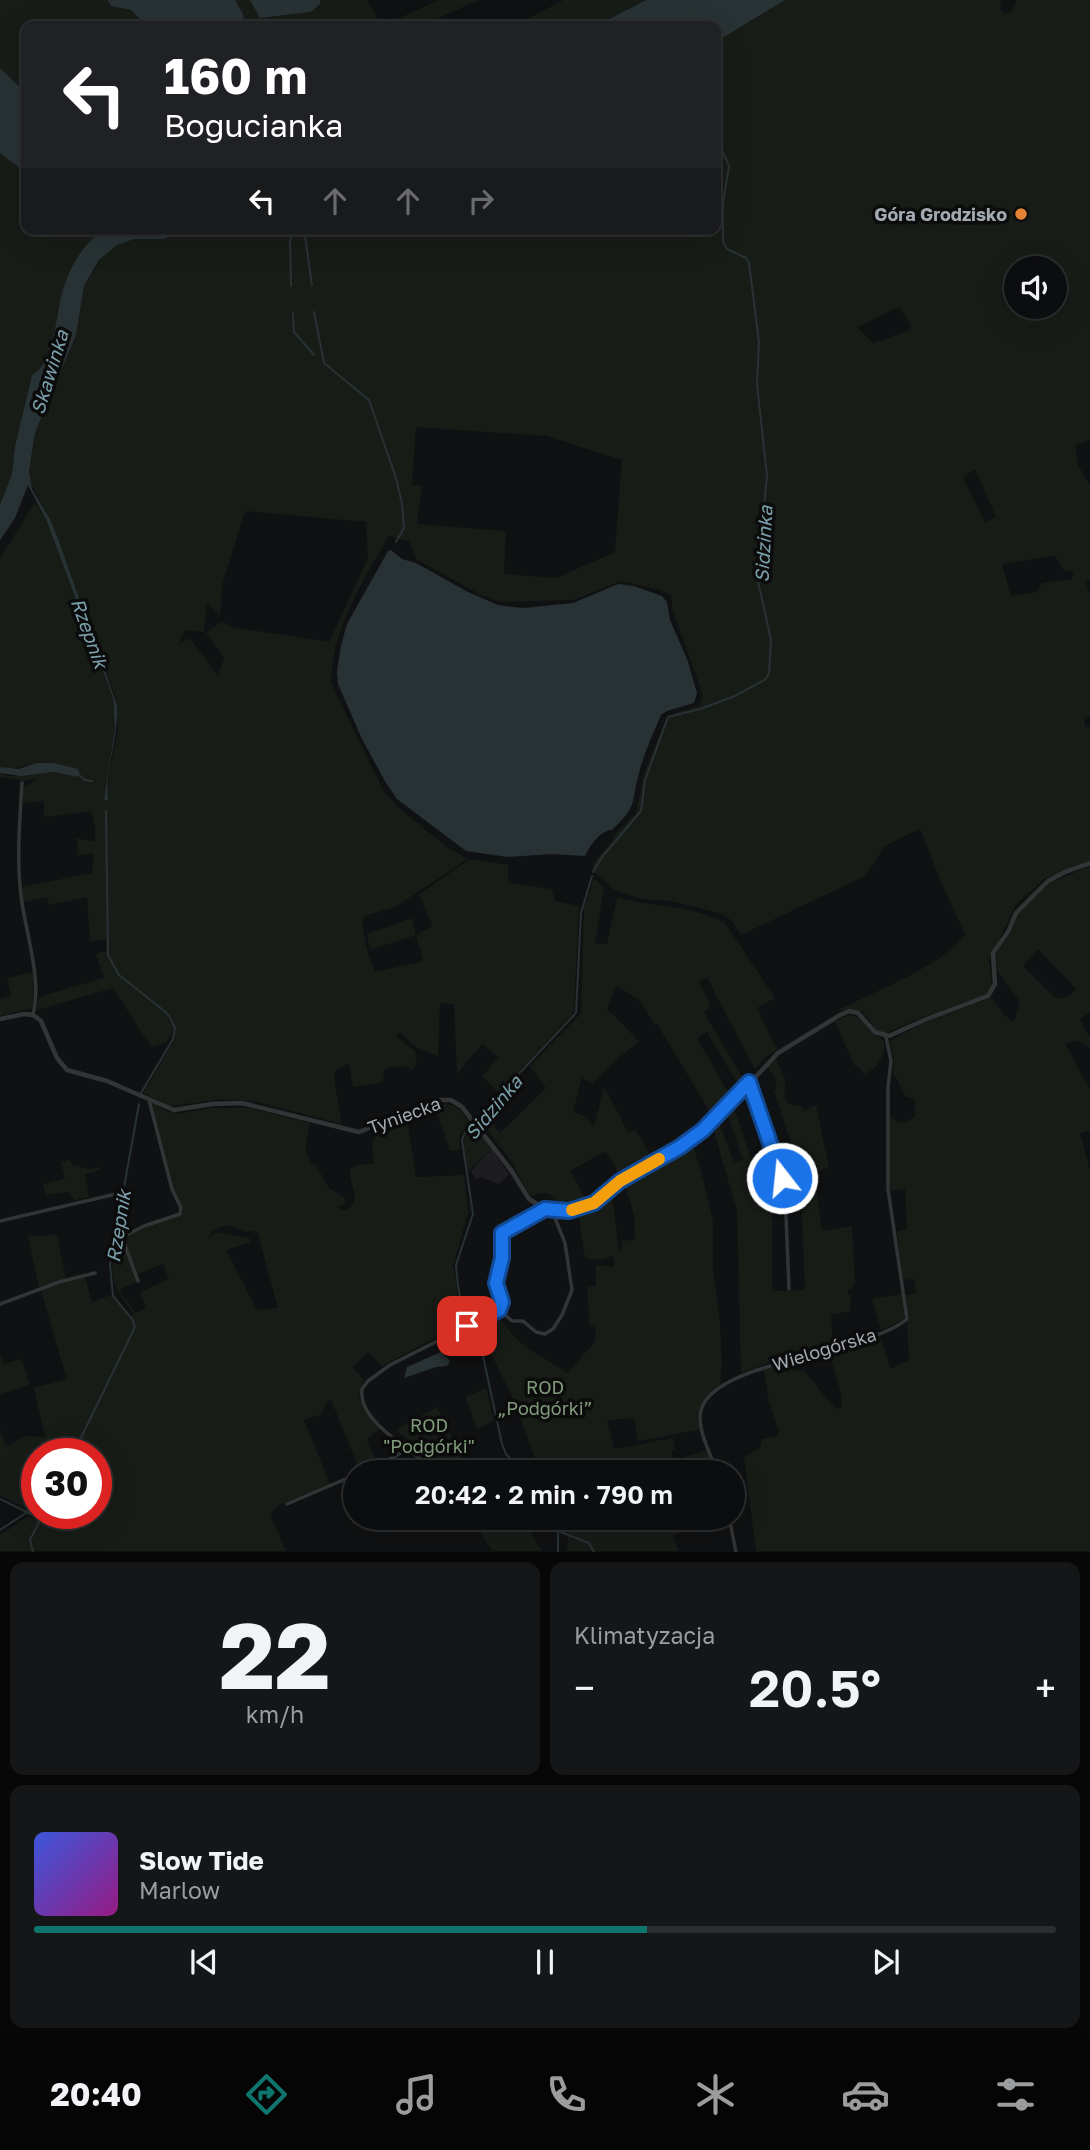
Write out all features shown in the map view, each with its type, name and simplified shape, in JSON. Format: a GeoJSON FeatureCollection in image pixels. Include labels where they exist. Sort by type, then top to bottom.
{"type":"FeatureCollection","features":[{"type":"Feature","properties":{"kind":"street"},"geometry":{"type":"LineString","coordinates":[[0,1019],[19,1014],[33,1015],[35,971],[27,939],[20,886],[18,839],[22,783]]}},
{"type":"Feature","properties":{"kind":"street"},"geometry":{"type":"LineString","coordinates":[[421,1460],[375,1421],[364,1404],[362,1389],[390,1364],[499,1310],[502,1302],[496,1283],[502,1258],[502,1233],[545,1209],[569,1211],[594,1203],[628,1176],[686,1143],[718,1117],[778,1053],[846,1013],[858,1013],[875,1032],[886,1037],[991,994],[995,984],[993,953],[1008,932],[1016,913],[1048,881],[1090,863]]}},
{"type":"Feature","properties":{"kind":"street","name":"Tyniecka"},"geometry":{"type":"LineString","coordinates":[[33,1015],[41,1021],[57,1058],[67,1070],[107,1081],[174,1110],[242,1103],[354,1132],[369,1130],[444,1099],[459,1103],[511,1170],[525,1196],[545,1209]]}},
{"type":"Feature","properties":{"kind":"street","name":"Wielogórska"},"geometry":{"type":"LineString","coordinates":[[712,1460],[699,1418],[703,1406],[714,1392],[777,1362],[862,1340],[907,1319],[887,1189],[887,1106],[891,1061],[886,1037]]}},
{"type":"Feature","properties":{"kind":"street"},"geometry":{"type":"LineString","coordinates":[[749,1082],[773,1148],[785,1192],[789,1289]]}},
{"type":"Feature","properties":{"kind":"street"},"geometry":{"type":"LineString","coordinates":[[138,1281],[122,1237],[144,1226],[180,1214],[181,1208],[172,1189],[144,1097]]}},
{"type":"Feature","properties":{"kind":"street"},"geometry":{"type":"LineString","coordinates":[[0,1220],[116,1194]]}},
{"type":"Feature","properties":{"kind":"street"},"geometry":{"type":"LineString","coordinates":[[499,1310],[512,1321],[523,1321],[536,1332],[545,1334],[553,1329],[562,1315],[572,1290],[572,1282],[567,1268],[565,1243],[555,1211]]}},
{"type":"Feature","properties":{"kind":"street"},"geometry":{"type":"LineString","coordinates":[[0,1304],[59,1282],[95,1273]]}},
{"type":"Feature","properties":{"kind":"street"},"geometry":{"type":"LineString","coordinates":[[387,1460],[407,1450]]}},
{"type":"Feature","properties":{"kind":"street"},"geometry":{"type":"LineString","coordinates":[[287,1504],[343,1480]]}},
{"type":"Feature","properties":{"kind":"street"},"geometry":{"type":"LineString","coordinates":[[732,1530],[736,1552]]}},
{"type":"Feature","properties":{"kind":"shaded area"},"geometry":{"type":"Polygon","coordinates":[[[492,1149],[509,1174],[499,1184],[481,1177],[476,1179],[471,1171],[492,1149]]]}},
{"type":"Feature","properties":{"kind":"green space"},"geometry":{"type":"Polygon","coordinates":[[[0,0],[108,0],[112,6],[131,10],[142,21],[21,21],[21,88],[0,68],[0,0]]]}},
{"type":"Feature","properties":{"kind":"green space"},"geometry":{"type":"Polygon","coordinates":[[[235,0],[250,0],[261,18],[311,12],[320,4],[320,0],[367,0],[379,21],[234,21],[243,14],[235,0]]]}},
{"type":"Feature","properties":{"kind":"green space"},"geometry":{"type":"Polygon","coordinates":[[[439,0],[479,0],[432,21],[393,21],[439,0]]]}},
{"type":"Feature","properties":{"kind":"green space"},"geometry":{"type":"Polygon","coordinates":[[[564,0],[646,0],[606,21],[523,21],[564,0]]]}},
{"type":"Feature","properties":{"kind":"green space"},"geometry":{"type":"Polygon","coordinates":[[[785,0],[1003,0],[1000,2],[1001,10],[1006,14],[1011,12],[1017,0],[1090,0],[1090,440],[1075,445],[1078,465],[1090,485],[1090,581],[1086,582],[1090,595],[1090,716],[1084,718],[1085,727],[1090,726],[1090,861],[1044,879],[1015,906],[989,961],[992,987],[986,995],[886,1033],[877,1031],[863,1012],[850,1009],[837,1011],[925,967],[955,945],[965,934],[921,831],[919,829],[885,846],[865,876],[741,935],[733,922],[723,914],[671,901],[641,899],[613,889],[592,870],[594,862],[614,839],[613,836],[636,813],[643,777],[665,720],[670,715],[700,705],[703,695],[672,608],[671,595],[621,581],[573,600],[501,602],[481,595],[416,559],[410,542],[389,536],[350,606],[337,644],[331,683],[383,790],[401,810],[447,847],[467,859],[392,908],[364,916],[362,920],[366,947],[375,972],[423,961],[416,935],[432,926],[419,894],[470,859],[508,865],[508,883],[552,889],[555,901],[579,906],[574,1010],[499,1092],[482,1077],[498,1057],[482,1044],[457,1074],[454,1004],[440,1003],[438,1056],[417,1048],[400,1033],[395,1036],[416,1052],[417,1063],[412,1071],[406,1066],[388,1068],[383,1071],[384,1080],[381,1083],[353,1087],[349,1063],[335,1071],[342,1124],[254,1101],[221,1099],[171,1106],[143,1093],[174,1041],[175,1031],[174,1022],[169,1014],[161,1010],[174,1028],[167,1042],[151,1047],[113,988],[37,1010],[38,999],[42,996],[104,978],[96,954],[106,951],[106,939],[90,942],[87,897],[49,905],[47,897],[23,902],[21,887],[92,873],[94,854],[77,855],[78,844],[75,838],[95,842],[95,826],[91,811],[44,817],[44,801],[23,803],[23,788],[37,779],[23,781],[0,777],[0,773],[9,776],[54,772],[76,777],[77,769],[48,762],[15,768],[0,767],[0,558],[35,502],[47,522],[113,698],[115,728],[104,800],[108,800],[109,774],[118,729],[116,698],[50,519],[30,482],[29,471],[35,433],[76,335],[84,286],[104,254],[124,241],[164,239],[173,235],[721,235],[721,39],[785,0]],[[899,307],[857,327],[873,343],[911,330],[910,323],[899,307]],[[416,427],[412,485],[422,486],[417,524],[506,531],[504,574],[556,578],[615,552],[622,459],[547,436],[416,427]],[[975,469],[963,477],[985,523],[996,517],[975,469]],[[245,511],[222,586],[220,616],[207,603],[204,632],[184,630],[179,644],[190,638],[218,675],[224,658],[206,633],[221,622],[239,630],[237,628],[329,642],[368,558],[366,522],[245,511]],[[1052,556],[1002,564],[1011,596],[1037,592],[1042,583],[1072,579],[1074,571],[1065,571],[1052,556]]]}},
{"type":"Feature","properties":{"kind":"green space"},"geometry":{"type":"Polygon","coordinates":[[[0,153],[21,169],[21,235],[97,235],[71,269],[61,296],[54,335],[46,359],[32,375],[15,446],[12,474],[0,505],[0,153]]]}},
{"type":"Feature","properties":{"kind":"green space"},"geometry":{"type":"Polygon","coordinates":[[[1090,866],[1090,1012],[1080,1019],[1090,1038],[1090,1048],[1077,1040],[1065,1044],[1090,1089],[1090,1130],[1080,1133],[1090,1170],[1090,1551],[756,1551],[744,1457],[760,1448],[762,1439],[777,1436],[779,1431],[769,1401],[764,1370],[792,1360],[795,1371],[803,1370],[837,1409],[842,1407],[841,1393],[829,1352],[879,1334],[891,1369],[909,1360],[909,1318],[905,1295],[916,1293],[914,1279],[903,1280],[897,1231],[907,1229],[905,1189],[890,1191],[889,1115],[896,1121],[905,1123],[915,1117],[915,1099],[906,1097],[893,1072],[894,1060],[889,1041],[930,1020],[991,998],[1004,1015],[1014,1022],[1020,1002],[997,971],[996,953],[1008,938],[1019,911],[1047,884],[1090,866]],[[1038,949],[1023,966],[1054,997],[1071,994],[1076,989],[1038,949]]]}},
{"type":"Feature","properties":{"kind":"green space"},"geometry":{"type":"Polygon","coordinates":[[[594,878],[604,888],[595,943],[607,944],[617,897],[699,912],[725,923],[775,998],[757,1008],[777,1050],[755,1069],[707,978],[699,981],[711,1006],[704,1012],[744,1080],[739,1086],[707,1032],[697,1038],[730,1096],[710,1112],[657,1024],[655,1025],[639,1000],[616,985],[607,1010],[639,1042],[592,1084],[582,1078],[573,1112],[586,1117],[594,1127],[604,1087],[628,1132],[636,1130],[653,1160],[620,1176],[606,1151],[570,1171],[587,1202],[562,1208],[549,1194],[541,1193],[531,1197],[515,1166],[480,1120],[485,1115],[500,1133],[546,1088],[530,1066],[581,1013],[584,908],[594,878]]]}},
{"type":"Feature","properties":{"kind":"green space"},"geometry":{"type":"Polygon","coordinates":[[[412,918],[416,935],[370,950],[367,934],[412,918]]]}},
{"type":"Feature","properties":{"kind":"green space"},"geometry":{"type":"Polygon","coordinates":[[[33,972],[33,1008],[0,1016],[0,999],[11,996],[7,978],[33,972]]]}},
{"type":"Feature","properties":{"kind":"green space"},"geometry":{"type":"Polygon","coordinates":[[[847,1015],[860,1017],[870,1031],[884,1041],[880,1061],[864,1074],[855,1066],[835,1022],[847,1015]]]}},
{"type":"Feature","properties":{"kind":"green space"},"geometry":{"type":"Polygon","coordinates":[[[776,1059],[784,1079],[787,1102],[802,1106],[803,1111],[816,1105],[829,1168],[814,1172],[822,1231],[852,1226],[855,1281],[851,1289],[848,1289],[848,1294],[851,1295],[850,1311],[831,1315],[833,1347],[779,1359],[741,1373],[737,1211],[713,1128],[719,1122],[734,1163],[743,1160],[727,1112],[733,1105],[753,1165],[761,1163],[772,1206],[772,1291],[805,1290],[801,1195],[788,1196],[778,1157],[794,1152],[774,1091],[777,1089],[774,1076],[767,1067],[776,1059]]]}},
{"type":"Feature","properties":{"kind":"green space"},"geometry":{"type":"Polygon","coordinates":[[[151,1102],[166,1111],[178,1114],[210,1108],[249,1108],[310,1123],[306,1144],[308,1159],[311,1164],[316,1165],[328,1187],[346,1199],[343,1205],[339,1206],[340,1211],[348,1209],[355,1195],[350,1169],[374,1163],[372,1145],[376,1131],[407,1118],[416,1177],[464,1175],[468,1213],[453,1266],[467,1325],[445,1333],[382,1366],[368,1353],[353,1367],[364,1381],[359,1394],[360,1400],[380,1429],[367,1439],[376,1460],[356,1460],[331,1400],[326,1402],[322,1414],[304,1420],[330,1484],[279,1505],[270,1514],[286,1551],[0,1551],[0,1535],[21,1521],[21,1529],[112,1529],[112,1438],[22,1438],[45,1437],[34,1388],[67,1379],[41,1291],[58,1283],[85,1277],[92,1302],[111,1295],[129,1317],[134,1315],[120,1295],[112,1272],[117,1238],[180,1214],[183,1210],[173,1186],[151,1102]],[[226,1225],[213,1230],[207,1239],[217,1232],[249,1238],[251,1242],[226,1250],[257,1310],[278,1308],[257,1231],[246,1232],[226,1225]],[[163,1264],[134,1276],[136,1282],[119,1290],[136,1313],[146,1308],[140,1292],[169,1279],[163,1264]]]}},
{"type":"Feature","properties":{"kind":"green space"},"geometry":{"type":"Polygon","coordinates":[[[444,1104],[456,1107],[470,1122],[459,1136],[460,1150],[450,1151],[435,1107],[444,1104]]]}},
{"type":"Feature","properties":{"kind":"green space"},"geometry":{"type":"Polygon","coordinates":[[[473,1125],[492,1149],[468,1171],[464,1141],[473,1125]]]}},
{"type":"Feature","properties":{"kind":"green space","name":"ROD „Podgórki”"},"geometry":{"type":"Polygon","coordinates":[[[692,1142],[713,1222],[713,1270],[722,1365],[720,1386],[701,1404],[697,1415],[700,1427],[697,1430],[638,1441],[634,1418],[607,1420],[614,1449],[673,1438],[675,1449],[671,1451],[674,1460],[536,1460],[514,1401],[477,1324],[498,1315],[522,1343],[568,1373],[596,1340],[595,1327],[590,1326],[587,1287],[596,1286],[596,1265],[614,1267],[613,1256],[601,1260],[585,1258],[578,1213],[596,1207],[612,1195],[619,1251],[622,1251],[621,1241],[635,1240],[634,1215],[625,1185],[637,1174],[692,1142]]]}},
{"type":"Feature","properties":{"kind":"green space"},"geometry":{"type":"Polygon","coordinates":[[[70,1160],[72,1165],[89,1169],[100,1167],[100,1170],[85,1174],[89,1197],[75,1200],[67,1192],[46,1195],[43,1184],[65,1178],[61,1162],[70,1160]]]}},
{"type":"Feature","properties":{"kind":"green space"},"geometry":{"type":"Polygon","coordinates":[[[57,1235],[66,1279],[39,1288],[28,1236],[57,1235]]]}},
{"type":"Feature","properties":{"kind":"green space"},"geometry":{"type":"Polygon","coordinates":[[[902,1294],[906,1314],[902,1321],[881,1330],[872,1299],[902,1294]]]}},
{"type":"Feature","properties":{"kind":"green space"},"geometry":{"type":"Polygon","coordinates":[[[0,1353],[4,1364],[21,1359],[30,1384],[0,1395],[0,1353]]]}},
{"type":"Feature","properties":{"kind":"green space"},"geometry":{"type":"Polygon","coordinates":[[[486,1388],[494,1421],[477,1429],[465,1397],[486,1388]]]}},
{"type":"Feature","properties":{"kind":"green space","name":"ROD \"Podgórki\""},"geometry":{"type":"Polygon","coordinates":[[[437,1407],[464,1460],[425,1460],[397,1429],[437,1407]]]}},
{"type":"Feature","properties":{"kind":"green space"},"geometry":{"type":"Polygon","coordinates":[[[0,1430],[6,1447],[21,1438],[21,1506],[0,1495],[0,1430]]]}},
{"type":"Feature","properties":{"kind":"green space"},"geometry":{"type":"Polygon","coordinates":[[[708,1450],[711,1460],[674,1460],[708,1450]]]}},
{"type":"Feature","properties":{"kind":"green space"},"geometry":{"type":"Polygon","coordinates":[[[478,1530],[529,1530],[542,1551],[492,1551],[478,1530]]]}},
{"type":"Feature","properties":{"kind":"green space"},"geometry":{"type":"Polygon","coordinates":[[[689,1530],[673,1535],[678,1551],[567,1551],[568,1531],[689,1530]]]}},
{"type":"Feature","properties":{"kind":"water"},"geometry":{"type":"Polygon","coordinates":[[[108,0],[235,0],[244,21],[142,21],[131,10],[111,6],[108,0]]]}},
{"type":"Feature","properties":{"kind":"water"},"geometry":{"type":"Polygon","coordinates":[[[250,0],[320,0],[320,4],[311,12],[260,18],[250,0]]]}},
{"type":"Feature","properties":{"kind":"water"},"geometry":{"type":"Polygon","coordinates":[[[646,0],[785,0],[721,39],[721,21],[606,21],[646,0]]]}},
{"type":"Feature","properties":{"kind":"water"},"geometry":{"type":"Polygon","coordinates":[[[0,68],[21,88],[21,169],[0,153],[0,68]]]}},
{"type":"Feature","properties":{"kind":"water","name":"Skawinka"},"geometry":{"type":"Polygon","coordinates":[[[97,235],[173,235],[164,239],[134,239],[117,245],[99,260],[84,286],[76,335],[35,433],[29,471],[32,489],[50,519],[58,539],[117,705],[116,730],[108,776],[108,800],[104,800],[115,728],[113,698],[47,522],[28,485],[15,518],[0,540],[0,505],[12,474],[15,446],[32,375],[46,360],[64,286],[85,247],[97,235]]]}},
{"type":"Feature","properties":{"kind":"water"},"geometry":{"type":"Polygon","coordinates":[[[391,550],[402,559],[416,563],[468,592],[498,605],[523,608],[573,603],[618,584],[634,586],[662,596],[667,602],[670,620],[687,659],[697,693],[694,703],[661,715],[643,758],[630,809],[612,830],[603,833],[596,840],[585,856],[552,854],[508,857],[466,851],[397,799],[386,783],[362,739],[338,684],[337,672],[347,624],[391,550]]]}},
{"type":"Feature","properties":{"kind":"water"},"geometry":{"type":"Polygon","coordinates":[[[37,763],[54,763],[78,769],[80,774],[77,777],[54,772],[21,776],[0,773],[0,767],[19,769],[37,763]]]}},
{"type":"Feature","properties":{"kind":"water"},"geometry":{"type":"Polygon","coordinates":[[[441,1352],[450,1361],[447,1366],[404,1378],[407,1367],[441,1352]]]}},
{"type":"Feature","properties":{"kind":"waterway","name":"Sidzinka"},"geometry":{"type":"LineString","coordinates":[[593,872],[602,857],[641,811],[645,780],[668,717],[735,696],[766,679],[769,673],[771,640],[757,577],[767,476],[757,384],[759,342],[749,263],[746,258],[727,249],[723,242],[723,204],[729,166],[721,148]]}},
{"type":"Feature","properties":{"kind":"waterway"},"geometry":{"type":"LineString","coordinates":[[291,286],[290,241],[292,235]]}},
{"type":"Feature","properties":{"kind":"waterway"},"geometry":{"type":"LineString","coordinates":[[305,235],[312,285]]}},
{"type":"Feature","properties":{"kind":"waterway"},"geometry":{"type":"LineString","coordinates":[[314,312],[324,363],[369,400],[396,478],[402,504],[404,528],[396,542]]}},
{"type":"Feature","properties":{"kind":"waterway"},"geometry":{"type":"LineString","coordinates":[[293,313],[294,332],[314,355]]}},
{"type":"Feature","properties":{"kind":"waterway"},"geometry":{"type":"LineString","coordinates":[[79,775],[92,781]]}},
{"type":"Feature","properties":{"kind":"waterway","name":"Rzepnik"},"geometry":{"type":"LineString","coordinates":[[106,811],[108,955],[119,975],[163,1010],[175,1028],[173,1039],[141,1093]]}},
{"type":"Feature","properties":{"kind":"waterway","name":"Sidzinka"},"geometry":{"type":"LineString","coordinates":[[511,1460],[502,1444],[481,1347],[466,1316],[459,1291],[456,1265],[473,1214],[462,1140],[466,1130],[576,1013],[581,913],[592,876]]}},
{"type":"Feature","properties":{"kind":"waterway","name":"Rzepnik"},"geometry":{"type":"LineString","coordinates":[[81,1438],[135,1327],[132,1319],[113,1296],[110,1265],[139,1104]]}},
{"type":"Feature","properties":{"kind":"waterway"},"geometry":{"type":"LineString","coordinates":[[0,1499],[21,1509]]}},
{"type":"Feature","properties":{"kind":"waterway"},"geometry":{"type":"LineString","coordinates":[[0,1530],[21,1516]]}},
{"type":"Feature","properties":{"kind":"waterway","name":"Rzepnik"},"geometry":{"type":"LineString","coordinates":[[33,1552],[30,1540],[36,1529]]}},
{"type":"Feature","properties":{"kind":"waterway","name":"Sidzinka"},"geometry":{"type":"LineString","coordinates":[[558,1530],[558,1552]]}},
{"type":"Feature","properties":{"kind":"waterway"},"geometry":{"type":"LineString","coordinates":[[558,1531],[589,1543],[594,1552]]}},
{"type":"Feature","properties":{"kind":"slow traffic"},"geometry":{"type":"LineString","coordinates":[[572,1210],[594,1203],[620,1181],[659,1159]]}},
{"type":"Feature","properties":{"kind":"place","name":"Góra Grodzisko"},"geometry":{"type":"Point","coordinates":[1021,214]}},
{"type":"Feature","properties":{"kind":"route"},"geometry":{"type":"LineString","coordinates":[[467,1326],[499,1310],[502,1302],[496,1283],[502,1258],[502,1233],[545,1209],[569,1211],[594,1203],[620,1181],[680,1147],[703,1130],[728,1107],[749,1082],[782,1178]]}}]}
